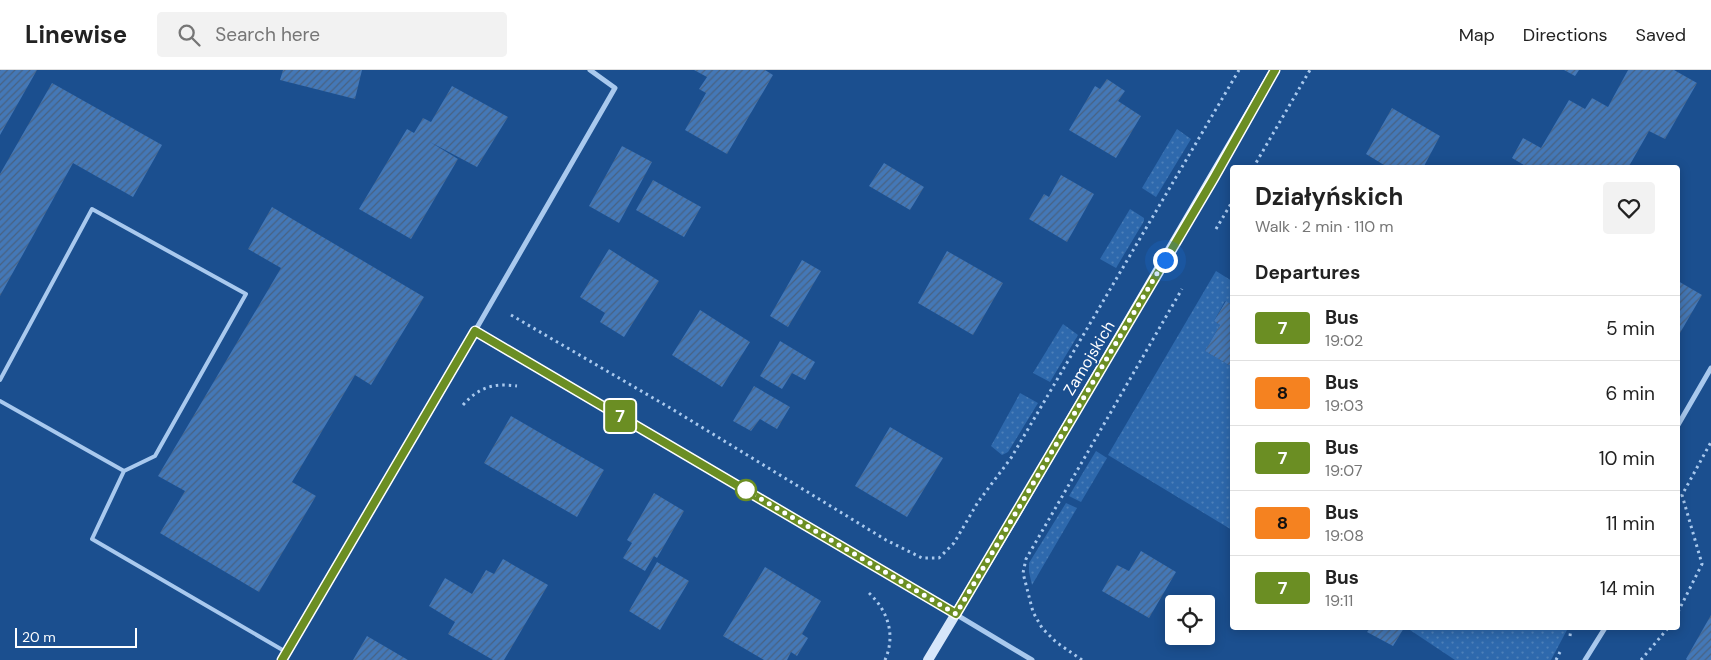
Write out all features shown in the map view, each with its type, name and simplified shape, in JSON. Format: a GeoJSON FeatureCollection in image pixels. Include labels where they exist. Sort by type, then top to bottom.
{"type":"FeatureCollection","features":[{"type":"Feature","properties":{"kind":"street"},"geometry":{"type":"LineString","coordinates":[[282,660],[615,88],[590,70]]}},
{"type":"Feature","properties":{"kind":"street","name":"Zamojskich"},"geometry":{"type":"LineString","coordinates":[[928,660],[1214,178],[1275,70]]}},
{"type":"Feature","properties":{"kind":"street"},"geometry":{"type":"LineString","coordinates":[[475,331],[1032,660]]}},
{"type":"Feature","properties":{"kind":"street"},"geometry":{"type":"LineString","coordinates":[[1680,422],[1711,368]]}},
{"type":"Feature","properties":{"kind":"street"},"geometry":{"type":"LineString","coordinates":[[1585,660],[1604,630]]}},
{"type":"Feature","properties":{"kind":"lane"},"geometry":{"type":"LineString","coordinates":[[0,380],[92,209],[246,294],[155,456],[124,471],[92,539],[286,652]]}},
{"type":"Feature","properties":{"kind":"lane"},"geometry":{"type":"LineString","coordinates":[[0,401],[124,471]]}},
{"type":"Feature","properties":{"kind":"path"},"geometry":{"type":"LineString","coordinates":[[491,303],[672,409],[886,540],[922,558],[939,558],[954,543],[978,502],[1010,458],[1238,70]]}},
{"type":"Feature","properties":{"kind":"path"},"geometry":{"type":"LineString","coordinates":[[1255,165],[1310,70]]}},
{"type":"Feature","properties":{"kind":"path"},"geometry":{"type":"LineString","coordinates":[[1214,234],[1230,206]]}},
{"type":"Feature","properties":{"kind":"path"},"geometry":{"type":"LineString","coordinates":[[1082,660],[1056,642],[1042,628],[1033,612],[1023,573],[1026,558],[1185,282]]}},
{"type":"Feature","properties":{"kind":"path"},"geometry":{"type":"LineString","coordinates":[[459,408],[473,394],[488,386],[505,384],[524,388]]}},
{"type":"Feature","properties":{"kind":"path"},"geometry":{"type":"LineString","coordinates":[[1680,608],[1702,564],[1682,495],[1711,442]]}},
{"type":"Feature","properties":{"kind":"path"},"geometry":{"type":"LineString","coordinates":[[865,590],[889,622],[891,638],[885,660]]}},
{"type":"Feature","properties":{"kind":"path"},"geometry":{"type":"LineString","coordinates":[[1641,660],[1666,630]]}},
{"type":"Feature","properties":{"kind":"shaded area"},"geometry":{"type":"Polygon","coordinates":[[[1177,129],[1191,139],[1156,197],[1142,188],[1177,129]]]}},
{"type":"Feature","properties":{"kind":"shaded area"},"geometry":{"type":"Polygon","coordinates":[[[1130,209],[1144,218],[1144,221],[1116,268],[1100,259],[1130,209]]]}},
{"type":"Feature","properties":{"kind":"shaded area"},"geometry":{"type":"Polygon","coordinates":[[[1216,271],[1230,280],[1230,304],[1225,301],[1214,321],[1220,325],[1205,351],[1230,366],[1230,529],[1108,455],[1216,271]]]}},
{"type":"Feature","properties":{"kind":"shaded area"},"geometry":{"type":"Polygon","coordinates":[[[1063,324],[1078,335],[1050,382],[1033,373],[1063,324]]]}},
{"type":"Feature","properties":{"kind":"shaded area"},"geometry":{"type":"Polygon","coordinates":[[[1020,393],[1038,403],[1008,452],[1002,455],[991,446],[1020,393]]]}},
{"type":"Feature","properties":{"kind":"shaded area"},"geometry":{"type":"Polygon","coordinates":[[[1096,451],[1107,458],[1081,502],[1069,496],[1096,451]]]}},
{"type":"Feature","properties":{"kind":"shaded area"},"geometry":{"type":"Polygon","coordinates":[[[1066,503],[1077,508],[1032,585],[1029,563],[1066,503]]]}},
{"type":"Feature","properties":{"kind":"shaded area"},"geometry":{"type":"Polygon","coordinates":[[[1410,630],[1567,630],[1551,660],[1455,660],[1410,630]]]}},
{"type":"Feature","properties":{"kind":"building"},"geometry":{"type":"Polygon","coordinates":[[[0,70],[37,70],[0,135],[0,70]]]}},
{"type":"Feature","properties":{"kind":"building"},"geometry":{"type":"Polygon","coordinates":[[[283,70],[362,70],[355,99],[280,80],[283,70]]]}},
{"type":"Feature","properties":{"kind":"building"},"geometry":{"type":"Polygon","coordinates":[[[694,70],[765,70],[773,75],[727,154],[685,130],[706,93],[699,89],[707,77],[694,70]]]}},
{"type":"Feature","properties":{"kind":"building"},"geometry":{"type":"Polygon","coordinates":[[[1564,70],[1579,70],[1575,76],[1564,70]]]}},
{"type":"Feature","properties":{"kind":"building"},"geometry":{"type":"Polygon","coordinates":[[[1628,70],[1674,70],[1697,83],[1665,139],[1649,131],[1630,165],[1524,165],[1512,158],[1523,138],[1541,148],[1569,100],[1585,109],[1592,98],[1608,107],[1628,70]]]}},
{"type":"Feature","properties":{"kind":"building"},"geometry":{"type":"Polygon","coordinates":[[[1107,79],[1125,91],[1118,101],[1141,116],[1116,158],[1069,130],[1095,86],[1100,89],[1107,79]]]}},
{"type":"Feature","properties":{"kind":"building"},"geometry":{"type":"Polygon","coordinates":[[[52,83],[162,145],[133,197],[73,163],[0,296],[0,174],[52,83]]]}},
{"type":"Feature","properties":{"kind":"building"},"geometry":{"type":"Polygon","coordinates":[[[452,86],[508,117],[477,167],[430,142],[458,159],[411,239],[359,209],[407,129],[414,133],[423,118],[431,122],[452,86]]]}},
{"type":"Feature","properties":{"kind":"building"},"geometry":{"type":"Polygon","coordinates":[[[1392,108],[1440,136],[1425,165],[1384,165],[1366,154],[1392,108]]]}},
{"type":"Feature","properties":{"kind":"building"},"geometry":{"type":"Polygon","coordinates":[[[622,146],[652,162],[619,223],[589,206],[622,146]]]}},
{"type":"Feature","properties":{"kind":"building"},"geometry":{"type":"Polygon","coordinates":[[[884,163],[924,187],[910,210],[869,186],[884,163]]]}},
{"type":"Feature","properties":{"kind":"building"},"geometry":{"type":"Polygon","coordinates":[[[1061,175],[1094,194],[1067,242],[1029,219],[1044,194],[1049,197],[1061,175]]]}},
{"type":"Feature","properties":{"kind":"building"},"geometry":{"type":"Polygon","coordinates":[[[653,180],[701,207],[684,237],[636,210],[653,180]]]}},
{"type":"Feature","properties":{"kind":"building"},"geometry":{"type":"Polygon","coordinates":[[[272,207],[424,297],[371,385],[355,375],[292,482],[316,496],[259,592],[160,533],[185,491],[158,476],[281,268],[248,249],[272,207]]]}},
{"type":"Feature","properties":{"kind":"building"},"geometry":{"type":"Polygon","coordinates":[[[609,249],[659,281],[624,337],[600,322],[605,313],[580,297],[609,249]]]}},
{"type":"Feature","properties":{"kind":"building"},"geometry":{"type":"Polygon","coordinates":[[[947,251],[1003,283],[973,335],[918,303],[947,251]]]}},
{"type":"Feature","properties":{"kind":"building"},"geometry":{"type":"Polygon","coordinates":[[[802,260],[821,271],[788,327],[770,316],[802,260]]]}},
{"type":"Feature","properties":{"kind":"building"},"geometry":{"type":"Polygon","coordinates":[[[1680,282],[1702,295],[1680,333],[1680,282]]]}},
{"type":"Feature","properties":{"kind":"building"},"geometry":{"type":"Polygon","coordinates":[[[1226,301],[1230,304],[1230,366],[1205,351],[1220,325],[1214,321],[1226,301]]]}},
{"type":"Feature","properties":{"kind":"building"},"geometry":{"type":"Polygon","coordinates":[[[700,310],[750,342],[722,387],[672,355],[700,310]]]}},
{"type":"Feature","properties":{"kind":"building"},"geometry":{"type":"Polygon","coordinates":[[[780,341],[815,362],[805,380],[792,373],[782,389],[760,376],[780,341]]]}},
{"type":"Feature","properties":{"kind":"building"},"geometry":{"type":"Polygon","coordinates":[[[754,386],[790,407],[777,429],[760,419],[751,431],[733,421],[754,386]]]}},
{"type":"Feature","properties":{"kind":"building"},"geometry":{"type":"Polygon","coordinates":[[[511,416],[604,470],[577,517],[484,463],[511,416]]]}},
{"type":"Feature","properties":{"kind":"building"},"geometry":{"type":"Polygon","coordinates":[[[890,427],[943,458],[907,517],[855,486],[890,427]]]}},
{"type":"Feature","properties":{"kind":"building"},"geometry":{"type":"Polygon","coordinates":[[[654,493],[684,511],[657,558],[654,556],[645,571],[623,558],[632,543],[627,540],[654,493]]]}},
{"type":"Feature","properties":{"kind":"building"},"geometry":{"type":"Polygon","coordinates":[[[1141,551],[1176,572],[1149,618],[1102,591],[1117,565],[1129,571],[1141,551]]]}},
{"type":"Feature","properties":{"kind":"building"},"geometry":{"type":"Polygon","coordinates":[[[503,559],[548,585],[504,660],[493,660],[448,634],[455,622],[429,606],[445,578],[472,594],[486,570],[494,574],[503,559]]]}},
{"type":"Feature","properties":{"kind":"building"},"geometry":{"type":"Polygon","coordinates":[[[657,562],[689,581],[660,630],[629,611],[657,562]]]}},
{"type":"Feature","properties":{"kind":"building"},"geometry":{"type":"Polygon","coordinates":[[[765,567],[821,601],[802,634],[808,638],[797,656],[791,652],[787,660],[764,660],[723,636],[765,567]]]}},
{"type":"Feature","properties":{"kind":"building"},"geometry":{"type":"Polygon","coordinates":[[[1711,615],[1711,660],[1687,660],[1686,659],[1711,615]]]}},
{"type":"Feature","properties":{"kind":"building"},"geometry":{"type":"Polygon","coordinates":[[[1368,630],[1403,630],[1393,646],[1367,632],[1368,630]]]}},
{"type":"Feature","properties":{"kind":"building"},"geometry":{"type":"Polygon","coordinates":[[[367,636],[408,660],[353,660],[367,636]]]}},
{"type":"Feature","properties":{"kind":"bus line","name":"7"},"geometry":{"type":"LineString","coordinates":[[282,660],[475,331],[956,614],[1214,178],[1275,70]]}},
{"type":"Feature","properties":{"kind":"route"},"geometry":{"type":"LineString","coordinates":[[746,490],[956,614],[1165,260]]}}]}
